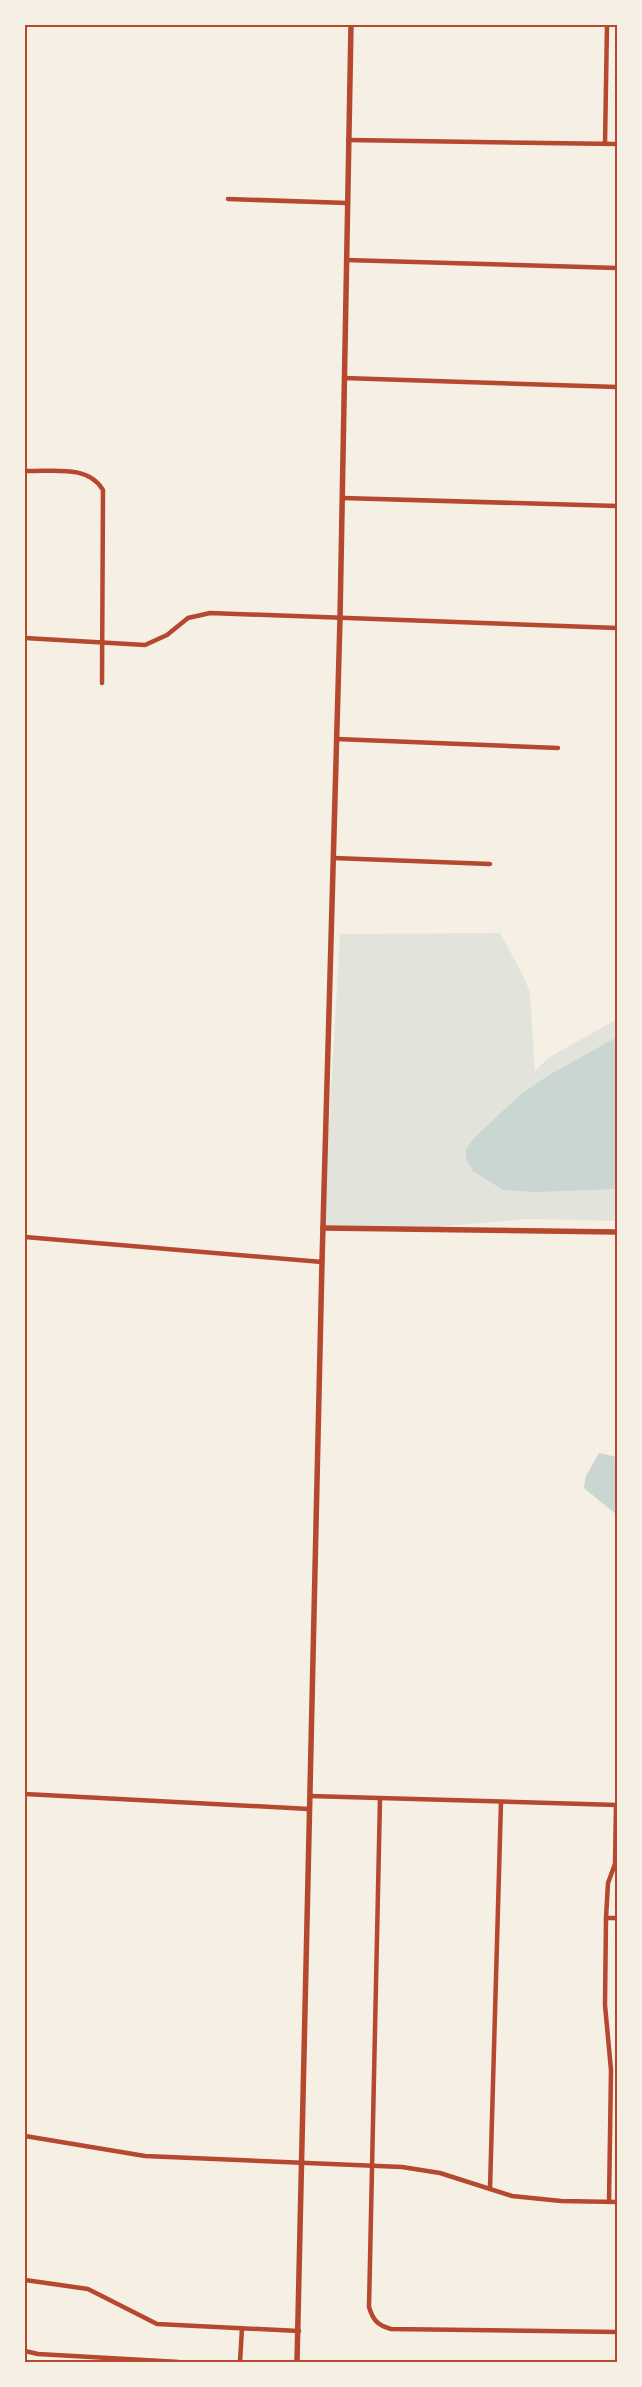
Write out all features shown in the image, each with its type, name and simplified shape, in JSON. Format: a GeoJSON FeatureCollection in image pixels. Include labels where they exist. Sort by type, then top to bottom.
{"type":"FeatureCollection","features":[{"type":"Feature","properties":{"kind":"street"},"geometry":{"type":"LineString","coordinates":[[297,2362],[322,1262],[343,498],[351,25]]}},
{"type":"Feature","properties":{"kind":"street"},"geometry":{"type":"LineString","coordinates":[[605,144],[607,25]]}},
{"type":"Feature","properties":{"kind":"street"},"geometry":{"type":"LineString","coordinates":[[348,140],[617,144]]}},
{"type":"Feature","properties":{"kind":"street"},"geometry":{"type":"LineString","coordinates":[[228,199],[347,204]]}},
{"type":"Feature","properties":{"kind":"street"},"geometry":{"type":"LineString","coordinates":[[346,260],[617,268]]}},
{"type":"Feature","properties":{"kind":"street"},"geometry":{"type":"LineString","coordinates":[[344,378],[617,387]]}},
{"type":"Feature","properties":{"kind":"street"},"geometry":{"type":"LineString","coordinates":[[25,472],[81,472],[98,481],[103,490],[102,683]]}},
{"type":"Feature","properties":{"kind":"street"},"geometry":{"type":"LineString","coordinates":[[343,498],[617,506]]}},
{"type":"Feature","properties":{"kind":"street"},"geometry":{"type":"LineString","coordinates":[[25,638],[145,645],[158,641],[188,618],[198,614],[617,628]]}},
{"type":"Feature","properties":{"kind":"street"},"geometry":{"type":"LineString","coordinates":[[337,739],[558,748]]}},
{"type":"Feature","properties":{"kind":"street"},"geometry":{"type":"LineString","coordinates":[[334,858],[490,864]]}},
{"type":"Feature","properties":{"kind":"street"},"geometry":{"type":"LineString","coordinates":[[323,1228],[617,1232]]}},
{"type":"Feature","properties":{"kind":"street"},"geometry":{"type":"LineString","coordinates":[[25,1238],[322,1262]]}},
{"type":"Feature","properties":{"kind":"street"},"geometry":{"type":"LineString","coordinates":[[25,1794],[309,1809]]}},
{"type":"Feature","properties":{"kind":"street"},"geometry":{"type":"LineString","coordinates":[[310,1796],[617,1805],[615,1864],[608,1882],[606,1918],[606,2005],[614,2088],[609,2202]]}},
{"type":"Feature","properties":{"kind":"street"},"geometry":{"type":"LineString","coordinates":[[380,1799],[368,2307],[374,2320],[380,2326],[391,2329],[617,2332]]}},
{"type":"Feature","properties":{"kind":"street"},"geometry":{"type":"LineString","coordinates":[[490,2189],[501,1802]]}},
{"type":"Feature","properties":{"kind":"street"},"geometry":{"type":"LineString","coordinates":[[606,1918],[617,1918]]}},
{"type":"Feature","properties":{"kind":"street"},"geometry":{"type":"LineString","coordinates":[[25,2136],[145,2156],[402,2167],[440,2173],[512,2196],[561,2201],[617,2202]]}},
{"type":"Feature","properties":{"kind":"street"},"geometry":{"type":"LineString","coordinates":[[25,2280],[88,2289],[157,2324],[299,2331]]}},
{"type":"Feature","properties":{"kind":"street"},"geometry":{"type":"LineString","coordinates":[[240,2362],[242,2328]]}},
{"type":"Feature","properties":{"kind":"street"},"geometry":{"type":"LineString","coordinates":[[25,2351],[38,2354],[179,2362]]}},
{"type":"Feature","properties":{"kind":"shaded area"},"geometry":{"type":"Polygon","coordinates":[[[500,933],[524,977],[530,993],[535,1071],[548,1058],[617,1019],[617,1221],[528,1219],[412,1229],[323,1228],[340,934],[500,933]]]}},
{"type":"Feature","properties":{"kind":"shaded area"},"geometry":{"type":"Polygon","coordinates":[[[617,1037],[617,1189],[535,1192],[503,1190],[473,1171],[466,1160],[466,1149],[474,1138],[520,1095],[549,1075],[617,1037]]]}},
{"type":"Feature","properties":{"kind":"shaded area"},"geometry":{"type":"Polygon","coordinates":[[[599,1453],[617,1457],[617,1515],[584,1488],[586,1476],[599,1453]]]}}]}
